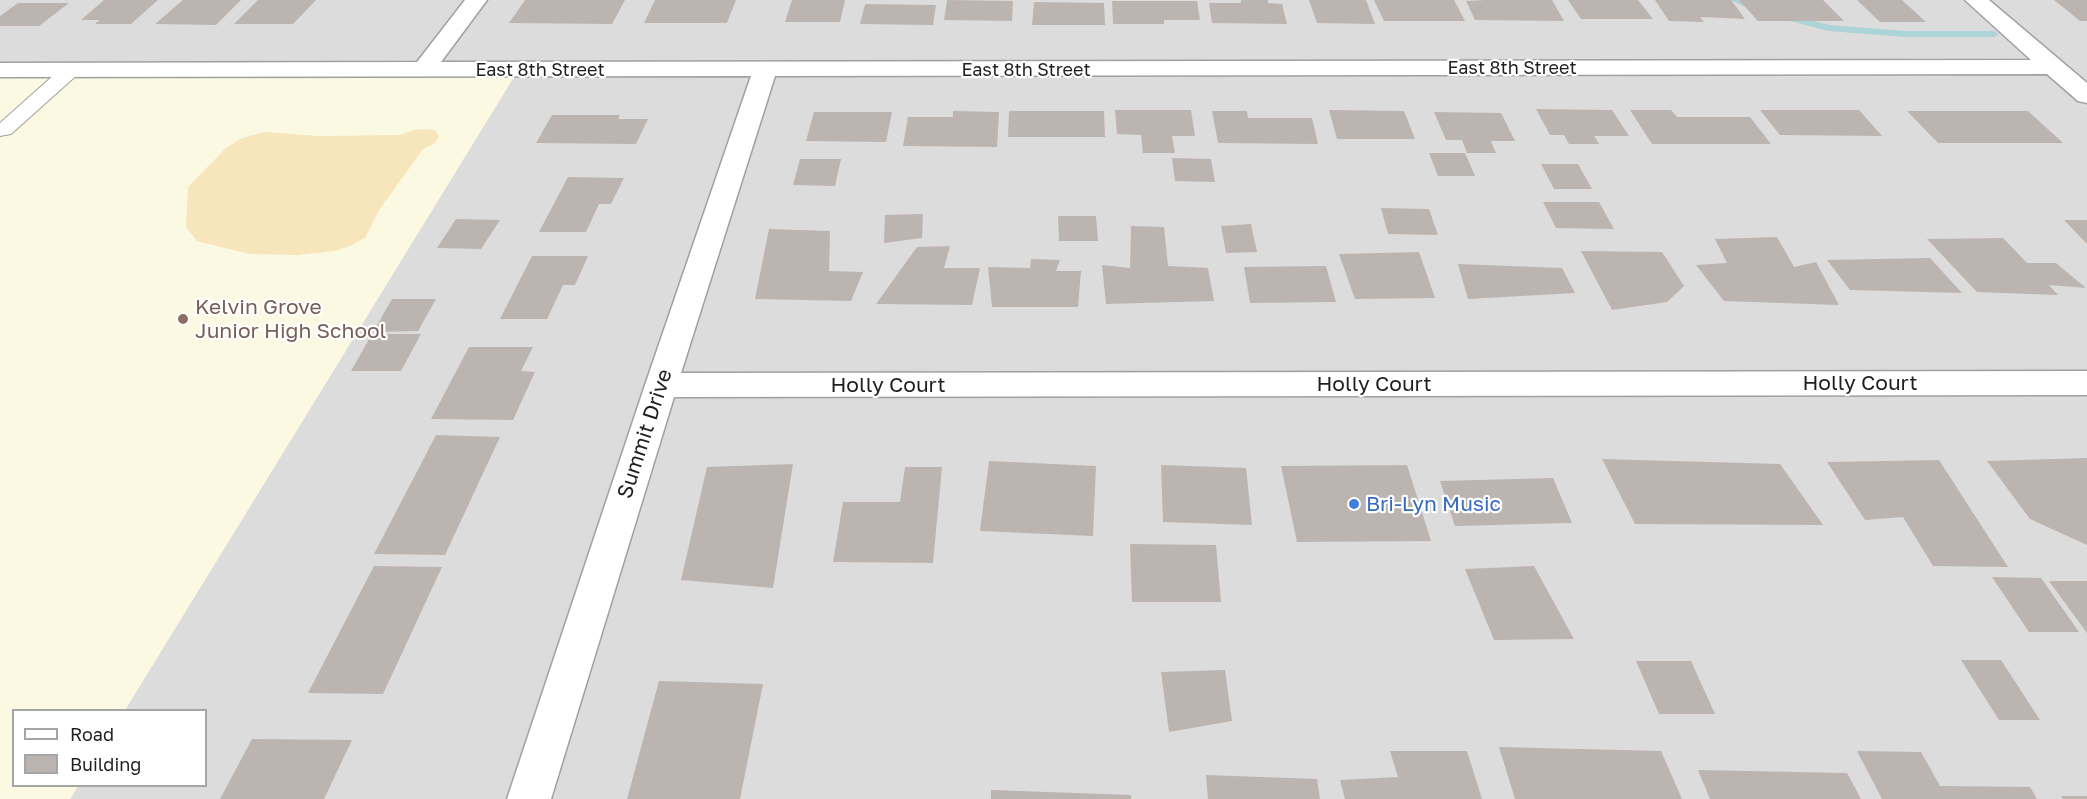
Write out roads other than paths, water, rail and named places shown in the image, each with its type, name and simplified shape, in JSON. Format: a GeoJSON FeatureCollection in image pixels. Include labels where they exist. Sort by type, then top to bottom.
{"type":"FeatureCollection","features":[{"type":"Feature","properties":{"kind":"street"},"geometry":{"type":"LineString","coordinates":[[423,70],[476,0]]}},
{"type":"Feature","properties":{"kind":"street"},"geometry":{"type":"LineString","coordinates":[[1976,0],[2087,96]]}},
{"type":"Feature","properties":{"kind":"street","name":"East 8th Street"},"geometry":{"type":"LineString","coordinates":[[0,70],[2053,67]]}},
{"type":"Feature","properties":{"kind":"street","name":"Summit Drive"},"geometry":{"type":"LineString","coordinates":[[529,799],[661,385],[765,70]]}},
{"type":"Feature","properties":{"kind":"street","name":"Holly Court"},"geometry":{"type":"LineString","coordinates":[[661,385],[2087,383]]}},
{"type":"Feature","properties":{"kind":"lane"},"geometry":{"type":"LineString","coordinates":[[0,130],[4,130],[71,70]]}},
{"type":"Feature","properties":{"kind":"waterway"},"geometry":{"type":"LineString","coordinates":[[1735,0],[1758,10]]}},
{"type":"Feature","properties":{"kind":"waterway"},"geometry":{"type":"LineString","coordinates":[[1785,17],[1829,28],[1905,34],[1994,34]]}},
{"type":"Feature","properties":{"kind":"place","name":"Kelvin Grove Junior High School"},"geometry":{"type":"Point","coordinates":[183,319]}},
{"type":"Feature","properties":{"kind":"place","name":"Bri-Lyn Music"},"geometry":{"type":"Point","coordinates":[1354,504]}}]}
